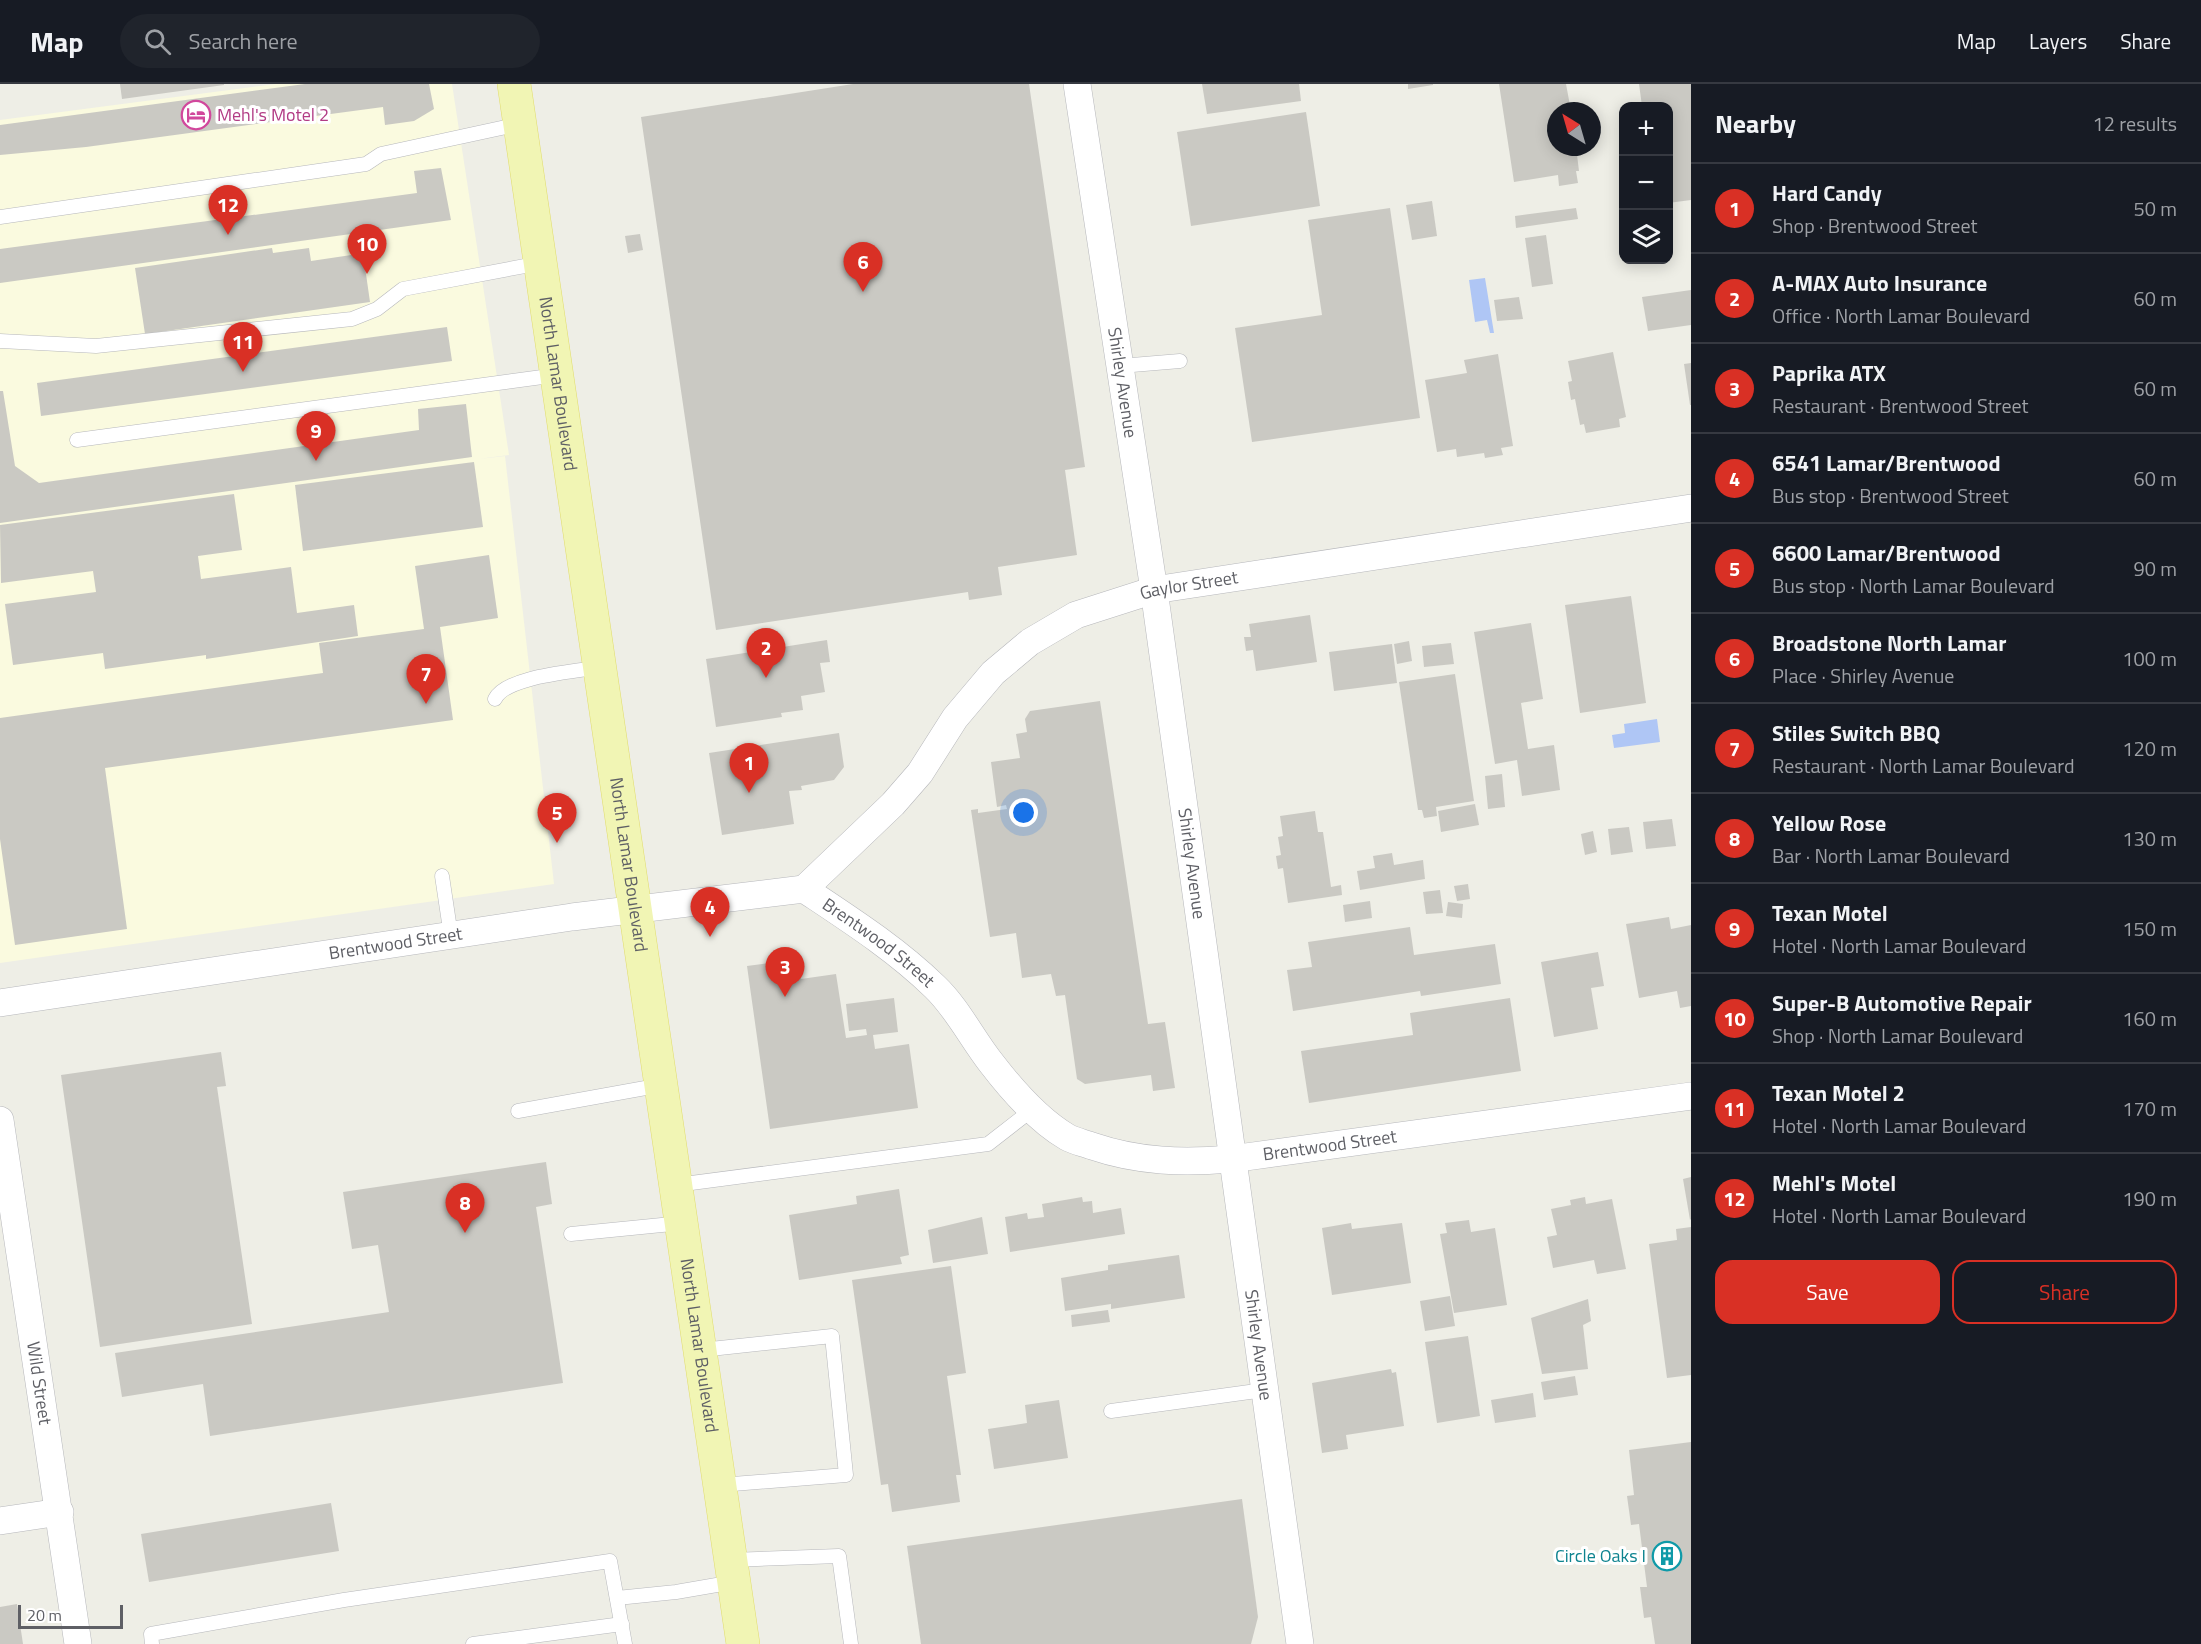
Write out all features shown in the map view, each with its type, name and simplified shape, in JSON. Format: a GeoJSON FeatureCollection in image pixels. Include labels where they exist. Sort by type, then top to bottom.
{"type":"FeatureCollection","features":[{"type":"Feature","properties":{"kind":"main road","name":"North Lamar Boulevard"},"geometry":{"type":"LineString","coordinates":[[514,84],[743,1644]]}},
{"type":"Feature","properties":{"kind":"street","name":"Shirley Avenue"},"geometry":{"type":"LineString","coordinates":[[1077,84],[1154,590],[1231,1159],[1300,1644]]}},
{"type":"Feature","properties":{"kind":"street","name":"Gaylor Street"},"geometry":{"type":"LineString","coordinates":[[804,889],[893,804],[920,773],[955,718],[1000,667],[1030,642],[1076,615],[1154,590],[1691,508]]}},
{"type":"Feature","properties":{"kind":"street","name":"Brentwood Street"},"geometry":{"type":"LineString","coordinates":[[0,1003],[451,936],[804,889],[895,953],[937,989],[990,1063],[1033,1109],[1067,1137],[1107,1151],[1150,1161],[1191,1162],[1231,1159],[1691,1096]]}},
{"type":"Feature","properties":{"kind":"street","name":"Wild Street"},"geometry":{"type":"LineString","coordinates":[[0,1120],[78,1644]]}},
{"type":"Feature","properties":{"kind":"street"},"geometry":{"type":"LineString","coordinates":[[0,1521],[60,1512]]}},
{"type":"Feature","properties":{"kind":"lane"},"geometry":{"type":"LineString","coordinates":[[0,217],[366,164],[381,154],[520,124]]}},
{"type":"Feature","properties":{"kind":"lane"},"geometry":{"type":"LineString","coordinates":[[0,341],[96,346],[352,319],[377,309],[403,289],[541,263]]}},
{"type":"Feature","properties":{"kind":"lane"},"geometry":{"type":"LineString","coordinates":[[1120,366],[1180,361]]}},
{"type":"Feature","properties":{"kind":"lane"},"geometry":{"type":"LineString","coordinates":[[77,440],[557,375]]}},
{"type":"Feature","properties":{"kind":"lane"},"geometry":{"type":"LineString","coordinates":[[495,699],[499,691],[515,682],[600,667]]}},
{"type":"Feature","properties":{"kind":"lane"},"geometry":{"type":"LineString","coordinates":[[442,876],[451,936]]}},
{"type":"Feature","properties":{"kind":"lane"},"geometry":{"type":"LineString","coordinates":[[518,1111],[662,1085]]}},
{"type":"Feature","properties":{"kind":"lane"},"geometry":{"type":"LineString","coordinates":[[676,1185],[988,1144],[1033,1109]]}},
{"type":"Feature","properties":{"kind":"lane"},"geometry":{"type":"LineString","coordinates":[[571,1234],[682,1224]]}},
{"type":"Feature","properties":{"kind":"lane"},"geometry":{"type":"LineString","coordinates":[[701,1350],[832,1336],[846,1475],[720,1485]]}},
{"type":"Feature","properties":{"kind":"lane"},"geometry":{"type":"LineString","coordinates":[[1111,1412],[1264,1390]]}},
{"type":"Feature","properties":{"kind":"lane"},"geometry":{"type":"LineString","coordinates":[[617,1598],[676,1592],[733,1571],[839,1556],[852,1644]]}},
{"type":"Feature","properties":{"kind":"lane"},"geometry":{"type":"LineString","coordinates":[[152,1644],[151,1634],[162,1632],[344,1600],[610,1561],[625,1644]]}},
{"type":"Feature","properties":{"kind":"lane"},"geometry":{"type":"LineString","coordinates":[[473,1644],[622,1624]]}},
{"type":"Feature","properties":{"kind":"shaded area"},"geometry":{"type":"Polygon","coordinates":[[[276,84],[452,84],[509,455],[478,459],[505,456],[554,884],[0,963],[0,120],[276,84]]]}},
{"type":"Feature","properties":{"kind":"water"},"geometry":{"type":"Polygon","coordinates":[[[1485,278],[1494,333],[1490,333],[1487,320],[1475,322],[1469,280],[1485,278]]]}},
{"type":"Feature","properties":{"kind":"water"},"geometry":{"type":"Polygon","coordinates":[[[1657,719],[1660,742],[1614,748],[1612,735],[1625,733],[1624,724],[1657,719]]]}},
{"type":"Feature","properties":{"kind":"building"},"geometry":{"type":"Polygon","coordinates":[[[120,84],[224,84],[224,85],[122,99],[120,84]]]}},
{"type":"Feature","properties":{"kind":"building","name":"Mehl's Motel 2"},"geometry":{"type":"Polygon","coordinates":[[[305,84],[429,84],[434,109],[414,121],[385,125],[383,107],[86,147],[0,155],[0,125],[305,84]]]}},
{"type":"Feature","properties":{"kind":"building"},"geometry":{"type":"Polygon","coordinates":[[[853,84],[1029,84],[1085,467],[1065,470],[1077,555],[998,567],[1002,595],[969,600],[968,592],[716,630],[641,117],[853,84]]]}},
{"type":"Feature","properties":{"kind":"building"},"geometry":{"type":"Polygon","coordinates":[[[1202,84],[1299,84],[1301,101],[1207,114],[1202,84]]]}},
{"type":"Feature","properties":{"kind":"building"},"geometry":{"type":"Polygon","coordinates":[[[1408,84],[1433,84],[1433,85],[1408,89],[1408,84]]]}},
{"type":"Feature","properties":{"kind":"building"},"geometry":{"type":"Polygon","coordinates":[[[1499,84],[1566,84],[1569,102],[1547,102],[1547,156],[1577,156],[1578,183],[1559,186],[1558,175],[1514,182],[1499,84]]]}},
{"type":"Feature","properties":{"kind":"building"},"geometry":{"type":"Polygon","coordinates":[[[1639,84],[1691,84],[1691,200],[1673,202],[1673,102],[1641,102],[1639,84]]]}},
{"type":"Feature","properties":{"kind":"building"},"geometry":{"type":"Polygon","coordinates":[[[1306,112],[1320,206],[1191,226],[1177,132],[1306,112]]]}},
{"type":"Feature","properties":{"kind":"building"},"geometry":{"type":"Polygon","coordinates":[[[441,168],[451,220],[0,283],[0,249],[417,193],[414,171],[441,168]]]}},
{"type":"Feature","properties":{"kind":"building"},"geometry":{"type":"Polygon","coordinates":[[[1432,201],[1437,236],[1412,240],[1406,205],[1432,201]]]}},
{"type":"Feature","properties":{"kind":"building"},"geometry":{"type":"Polygon","coordinates":[[[1390,208],[1420,418],[1252,442],[1235,328],[1322,315],[1308,220],[1390,208]]]}},
{"type":"Feature","properties":{"kind":"building"},"geometry":{"type":"Polygon","coordinates":[[[1576,208],[1578,219],[1516,228],[1515,216],[1576,208]]]}},
{"type":"Feature","properties":{"kind":"building"},"geometry":{"type":"Polygon","coordinates":[[[640,234],[643,250],[628,253],[625,236],[640,234]]]}},
{"type":"Feature","properties":{"kind":"building"},"geometry":{"type":"Polygon","coordinates":[[[1546,235],[1553,284],[1532,287],[1525,238],[1546,235]]]}},
{"type":"Feature","properties":{"kind":"building"},"geometry":{"type":"Polygon","coordinates":[[[272,248],[273,253],[309,248],[311,261],[358,254],[364,260],[370,302],[145,334],[135,268],[272,248]]]}},
{"type":"Feature","properties":{"kind":"building"},"geometry":{"type":"Polygon","coordinates":[[[1691,290],[1691,325],[1648,331],[1642,297],[1691,290]]]}},
{"type":"Feature","properties":{"kind":"building"},"geometry":{"type":"Polygon","coordinates":[[[1519,297],[1523,319],[1497,321],[1494,300],[1519,297]]]}},
{"type":"Feature","properties":{"kind":"building"},"geometry":{"type":"Polygon","coordinates":[[[447,327],[452,361],[41,416],[37,383],[447,327]]]}},
{"type":"Feature","properties":{"kind":"building"},"geometry":{"type":"Polygon","coordinates":[[[1613,352],[1626,417],[1619,419],[1620,427],[1586,433],[1584,424],[1580,425],[1575,399],[1571,400],[1568,382],[1572,381],[1568,361],[1613,352]]]}},
{"type":"Feature","properties":{"kind":"building"},"geometry":{"type":"Polygon","coordinates":[[[1498,354],[1513,446],[1501,448],[1503,455],[1485,458],[1484,453],[1457,457],[1456,449],[1437,452],[1425,380],[1467,373],[1464,360],[1498,354]]]}},
{"type":"Feature","properties":{"kind":"building"},"geometry":{"type":"Polygon","coordinates":[[[1691,363],[1691,405],[1690,405],[1684,364],[1691,363]]]}},
{"type":"Feature","properties":{"kind":"building"},"geometry":{"type":"Polygon","coordinates":[[[0,391],[3,391],[15,466],[39,483],[419,430],[418,409],[466,404],[472,457],[0,523],[0,391]]]}},
{"type":"Feature","properties":{"kind":"building"},"geometry":{"type":"Polygon","coordinates":[[[474,462],[483,527],[303,551],[295,485],[474,462]]]}},
{"type":"Feature","properties":{"kind":"building"},"geometry":{"type":"Polygon","coordinates":[[[234,494],[242,550],[198,556],[201,579],[291,567],[297,613],[354,605],[358,636],[206,659],[206,655],[105,669],[103,653],[13,665],[5,604],[96,592],[93,571],[1,583],[0,525],[234,494]]]}},
{"type":"Feature","properties":{"kind":"building"},"geometry":{"type":"Polygon","coordinates":[[[489,555],[498,618],[440,627],[453,720],[105,768],[127,929],[15,945],[0,839],[0,718],[323,673],[319,643],[424,629],[415,566],[489,555]]]}},
{"type":"Feature","properties":{"kind":"building"},"geometry":{"type":"Polygon","coordinates":[[[1631,596],[1646,703],[1580,713],[1565,605],[1631,596]]]}},
{"type":"Feature","properties":{"kind":"building"},"geometry":{"type":"Polygon","coordinates":[[[1310,615],[1317,662],[1256,671],[1253,650],[1246,651],[1244,637],[1251,637],[1249,624],[1310,615]]]}},
{"type":"Feature","properties":{"kind":"building"},"geometry":{"type":"Polygon","coordinates":[[[1531,623],[1543,699],[1521,703],[1528,749],[1554,745],[1560,790],[1522,796],[1517,760],[1495,764],[1474,632],[1531,623]]]}},
{"type":"Feature","properties":{"kind":"building"},"geometry":{"type":"Polygon","coordinates":[[[827,640],[830,662],[820,663],[825,692],[801,696],[803,710],[781,713],[782,717],[716,727],[706,659],[827,640]]]}},
{"type":"Feature","properties":{"kind":"building"},"geometry":{"type":"Polygon","coordinates":[[[1409,641],[1412,661],[1397,664],[1394,644],[1409,641]]]}},
{"type":"Feature","properties":{"kind":"building"},"geometry":{"type":"Polygon","coordinates":[[[1451,643],[1454,664],[1424,667],[1422,646],[1451,643]]]}},
{"type":"Feature","properties":{"kind":"building"},"geometry":{"type":"Polygon","coordinates":[[[1392,644],[1397,683],[1334,691],[1329,652],[1392,644]]]}},
{"type":"Feature","properties":{"kind":"building"},"geometry":{"type":"Polygon","coordinates":[[[1455,674],[1474,801],[1436,807],[1437,816],[1424,818],[1422,810],[1418,810],[1399,682],[1455,674]]]}},
{"type":"Feature","properties":{"kind":"building"},"geometry":{"type":"Polygon","coordinates":[[[1100,701],[1148,1024],[1165,1022],[1175,1088],[1153,1091],[1151,1075],[1085,1084],[1077,1079],[1065,995],[1056,996],[1051,974],[1022,978],[1016,933],[990,937],[971,810],[978,809],[978,813],[1007,809],[1006,805],[997,807],[991,762],[1020,758],[1016,734],[1027,732],[1025,719],[1030,711],[1100,701]]]}},
{"type":"Feature","properties":{"kind":"building"},"geometry":{"type":"Polygon","coordinates":[[[839,733],[844,767],[834,780],[801,786],[802,790],[789,791],[794,824],[722,835],[709,753],[839,733]]]}},
{"type":"Feature","properties":{"kind":"building"},"geometry":{"type":"Polygon","coordinates":[[[1502,774],[1505,807],[1488,809],[1485,776],[1502,774]]]}},
{"type":"Feature","properties":{"kind":"building"},"geometry":{"type":"Polygon","coordinates":[[[1475,804],[1479,825],[1441,832],[1438,811],[1475,804]]]}},
{"type":"Feature","properties":{"kind":"building"},"geometry":{"type":"Polygon","coordinates":[[[1315,811],[1318,832],[1323,832],[1331,887],[1341,885],[1342,895],[1288,903],[1283,868],[1278,869],[1276,856],[1281,855],[1278,837],[1283,836],[1280,816],[1315,811]]]}},
{"type":"Feature","properties":{"kind":"building"},"geometry":{"type":"Polygon","coordinates":[[[1672,819],[1676,846],[1646,849],[1643,822],[1672,819]]]}},
{"type":"Feature","properties":{"kind":"building"},"geometry":{"type":"Polygon","coordinates":[[[1629,827],[1633,852],[1611,855],[1608,829],[1629,827]]]}},
{"type":"Feature","properties":{"kind":"building"},"geometry":{"type":"Polygon","coordinates":[[[1593,831],[1597,852],[1585,855],[1581,834],[1593,831]]]}},
{"type":"Feature","properties":{"kind":"building"},"geometry":{"type":"Polygon","coordinates":[[[1392,853],[1394,865],[1423,860],[1425,879],[1360,890],[1357,871],[1375,868],[1373,856],[1392,853]]]}},
{"type":"Feature","properties":{"kind":"building"},"geometry":{"type":"Polygon","coordinates":[[[1468,884],[1470,899],[1457,901],[1454,886],[1468,884]]]}},
{"type":"Feature","properties":{"kind":"building"},"geometry":{"type":"Polygon","coordinates":[[[1440,890],[1443,913],[1426,914],[1423,892],[1440,890]]]}},
{"type":"Feature","properties":{"kind":"building"},"geometry":{"type":"Polygon","coordinates":[[[1370,901],[1372,918],[1345,922],[1343,905],[1370,901]]]}},
{"type":"Feature","properties":{"kind":"building"},"geometry":{"type":"Polygon","coordinates":[[[1448,902],[1463,904],[1462,918],[1446,916],[1448,902]]]}},
{"type":"Feature","properties":{"kind":"building"},"geometry":{"type":"Polygon","coordinates":[[[1669,917],[1671,929],[1691,925],[1691,1006],[1680,1008],[1677,991],[1639,998],[1626,924],[1669,917]]]}},
{"type":"Feature","properties":{"kind":"building"},"geometry":{"type":"Polygon","coordinates":[[[1410,927],[1414,955],[1495,944],[1501,984],[1421,996],[1420,991],[1293,1011],[1287,970],[1312,967],[1308,942],[1410,927]]]}},
{"type":"Feature","properties":{"kind":"building"},"geometry":{"type":"Polygon","coordinates":[[[1598,952],[1604,986],[1591,988],[1598,1029],[1554,1037],[1541,962],[1598,952]]]}},
{"type":"Feature","properties":{"kind":"building"},"geometry":{"type":"Polygon","coordinates":[[[798,959],[801,979],[836,974],[846,1038],[867,1035],[866,1029],[849,1031],[846,1004],[894,998],[898,1032],[873,1035],[875,1049],[909,1044],[918,1108],[770,1129],[747,966],[798,959]]]}},
{"type":"Feature","properties":{"kind":"building"},"geometry":{"type":"Polygon","coordinates":[[[1510,998],[1521,1071],[1309,1103],[1301,1051],[1413,1035],[1410,1013],[1510,998]]]}},
{"type":"Feature","properties":{"kind":"building"},"geometry":{"type":"Polygon","coordinates":[[[221,1052],[226,1086],[217,1087],[252,1324],[100,1347],[61,1075],[221,1052]]]}},
{"type":"Feature","properties":{"kind":"building"},"geometry":{"type":"Polygon","coordinates":[[[546,1162],[552,1204],[536,1207],[563,1383],[210,1436],[203,1384],[122,1397],[115,1353],[389,1312],[378,1245],[352,1249],[343,1192],[546,1162]]]}},
{"type":"Feature","properties":{"kind":"building"},"geometry":{"type":"Polygon","coordinates":[[[1691,1177],[1691,1219],[1690,1220],[1683,1179],[1691,1177]]]}},
{"type":"Feature","properties":{"kind":"building"},"geometry":{"type":"Polygon","coordinates":[[[899,1189],[909,1255],[900,1257],[902,1264],[799,1280],[789,1215],[857,1204],[856,1196],[899,1189]]]}},
{"type":"Feature","properties":{"kind":"building"},"geometry":{"type":"Polygon","coordinates":[[[1082,1197],[1083,1202],[1092,1201],[1093,1213],[1121,1208],[1125,1234],[1010,1252],[1005,1217],[1027,1213],[1028,1219],[1044,1217],[1042,1204],[1082,1197]]]}},
{"type":"Feature","properties":{"kind":"building"},"geometry":{"type":"Polygon","coordinates":[[[1585,1197],[1586,1204],[1612,1199],[1626,1269],[1597,1274],[1594,1260],[1553,1268],[1547,1237],[1557,1235],[1551,1209],[1571,1205],[1570,1200],[1585,1197]]]}},
{"type":"Feature","properties":{"kind":"building"},"geometry":{"type":"Polygon","coordinates":[[[982,1217],[988,1254],[933,1263],[928,1230],[982,1217]]]}},
{"type":"Feature","properties":{"kind":"building"},"geometry":{"type":"Polygon","coordinates":[[[1469,1220],[1471,1232],[1495,1228],[1507,1305],[1454,1313],[1440,1234],[1447,1233],[1445,1223],[1469,1220]]]}},
{"type":"Feature","properties":{"kind":"building"},"geometry":{"type":"Polygon","coordinates":[[[1351,1223],[1352,1229],[1402,1223],[1411,1283],[1332,1295],[1322,1228],[1351,1223]]]}},
{"type":"Feature","properties":{"kind":"building"},"geometry":{"type":"Polygon","coordinates":[[[1691,1227],[1691,1375],[1667,1378],[1649,1244],[1677,1240],[1676,1229],[1691,1227]]]}},
{"type":"Feature","properties":{"kind":"building"},"geometry":{"type":"Polygon","coordinates":[[[1179,1255],[1185,1298],[1111,1309],[1111,1304],[1065,1311],[1061,1278],[1108,1270],[1108,1265],[1179,1255]]]}},
{"type":"Feature","properties":{"kind":"building"},"geometry":{"type":"Polygon","coordinates":[[[951,1266],[966,1373],[947,1376],[961,1475],[956,1475],[960,1502],[892,1512],[888,1484],[881,1485],[852,1280],[951,1266]]]}},
{"type":"Feature","properties":{"kind":"building"},"geometry":{"type":"Polygon","coordinates":[[[1450,1296],[1455,1326],[1425,1331],[1420,1301],[1450,1296]]]}},
{"type":"Feature","properties":{"kind":"building"},"geometry":{"type":"Polygon","coordinates":[[[1588,1299],[1591,1321],[1583,1325],[1588,1369],[1542,1374],[1531,1318],[1588,1299]]]}},
{"type":"Feature","properties":{"kind":"building"},"geometry":{"type":"Polygon","coordinates":[[[1108,1310],[1110,1322],[1072,1327],[1071,1315],[1108,1310]]]}},
{"type":"Feature","properties":{"kind":"building"},"geometry":{"type":"Polygon","coordinates":[[[1468,1336],[1480,1416],[1437,1423],[1425,1342],[1468,1336]]]}},
{"type":"Feature","properties":{"kind":"building"},"geometry":{"type":"Polygon","coordinates":[[[1391,1369],[1392,1373],[1396,1372],[1404,1426],[1346,1435],[1348,1449],[1322,1453],[1312,1383],[1391,1369]]]}},
{"type":"Feature","properties":{"kind":"building"},"geometry":{"type":"Polygon","coordinates":[[[1575,1376],[1578,1395],[1544,1400],[1541,1382],[1575,1376]]]}},
{"type":"Feature","properties":{"kind":"building"},"geometry":{"type":"Polygon","coordinates":[[[1533,1393],[1536,1417],[1495,1423],[1491,1400],[1533,1393]]]}},
{"type":"Feature","properties":{"kind":"building"},"geometry":{"type":"Polygon","coordinates":[[[1059,1400],[1068,1458],[994,1469],[988,1429],[1027,1423],[1025,1405],[1059,1400]]]}},
{"type":"Feature","properties":{"kind":"building","name":"Circle Oaks I"},"geometry":{"type":"Polygon","coordinates":[[[1691,1442],[1691,1644],[1655,1644],[1651,1617],[1644,1618],[1640,1587],[1647,1587],[1639,1524],[1631,1525],[1627,1496],[1634,1495],[1629,1450],[1691,1442]]]}},
{"type":"Feature","properties":{"kind":"building"},"geometry":{"type":"Polygon","coordinates":[[[1242,1499],[1258,1617],[1251,1644],[921,1644],[907,1546],[1242,1499]]]}},
{"type":"Feature","properties":{"kind":"building"},"geometry":{"type":"Polygon","coordinates":[[[331,1503],[339,1551],[149,1582],[141,1534],[331,1503]]]}},
{"type":"Feature","properties":{"kind":"building"},"geometry":{"type":"Polygon","coordinates":[[[17,1604],[23,1644],[0,1644],[0,1607],[17,1604]]]}},
{"type":"Feature","properties":{"kind":"place","name":"Mehl's Motel 2"},"geometry":{"type":"Point","coordinates":[196,115]}},
{"type":"Feature","properties":{"kind":"place","name":"Mehl's Motel"},"geometry":{"type":"Point","coordinates":[228,235]}},
{"type":"Feature","properties":{"kind":"place","name":"Super-B Automotive Repair"},"geometry":{"type":"Point","coordinates":[367,274]}},
{"type":"Feature","properties":{"kind":"place","name":"Broadstone North Lamar"},"geometry":{"type":"Point","coordinates":[863,292]}},
{"type":"Feature","properties":{"kind":"place","name":"Texan Motel 2"},"geometry":{"type":"Point","coordinates":[243,372]}},
{"type":"Feature","properties":{"kind":"place","name":"Texan Motel"},"geometry":{"type":"Point","coordinates":[316,461]}},
{"type":"Feature","properties":{"kind":"place","name":"A-MAX Auto Insurance"},"geometry":{"type":"Point","coordinates":[766,678]}},
{"type":"Feature","properties":{"kind":"place","name":"Stiles Switch BBQ"},"geometry":{"type":"Point","coordinates":[426,704]}},
{"type":"Feature","properties":{"kind":"place","name":"Hard Candy"},"geometry":{"type":"Point","coordinates":[749,793]}},
{"type":"Feature","properties":{"kind":"place","name":"6600 Lamar/Brentwood"},"geometry":{"type":"Point","coordinates":[557,843]}},
{"type":"Feature","properties":{"kind":"place","name":"6541 Lamar/Brentwood"},"geometry":{"type":"Point","coordinates":[710,937]}},
{"type":"Feature","properties":{"kind":"place","name":"Paprika ATX"},"geometry":{"type":"Point","coordinates":[785,997]}},
{"type":"Feature","properties":{"kind":"place","name":"Yellow Rose"},"geometry":{"type":"Point","coordinates":[465,1233]}},
{"type":"Feature","properties":{"kind":"place","name":"Circle Oaks I"},"geometry":{"type":"Point","coordinates":[1667,1556]}}]}
